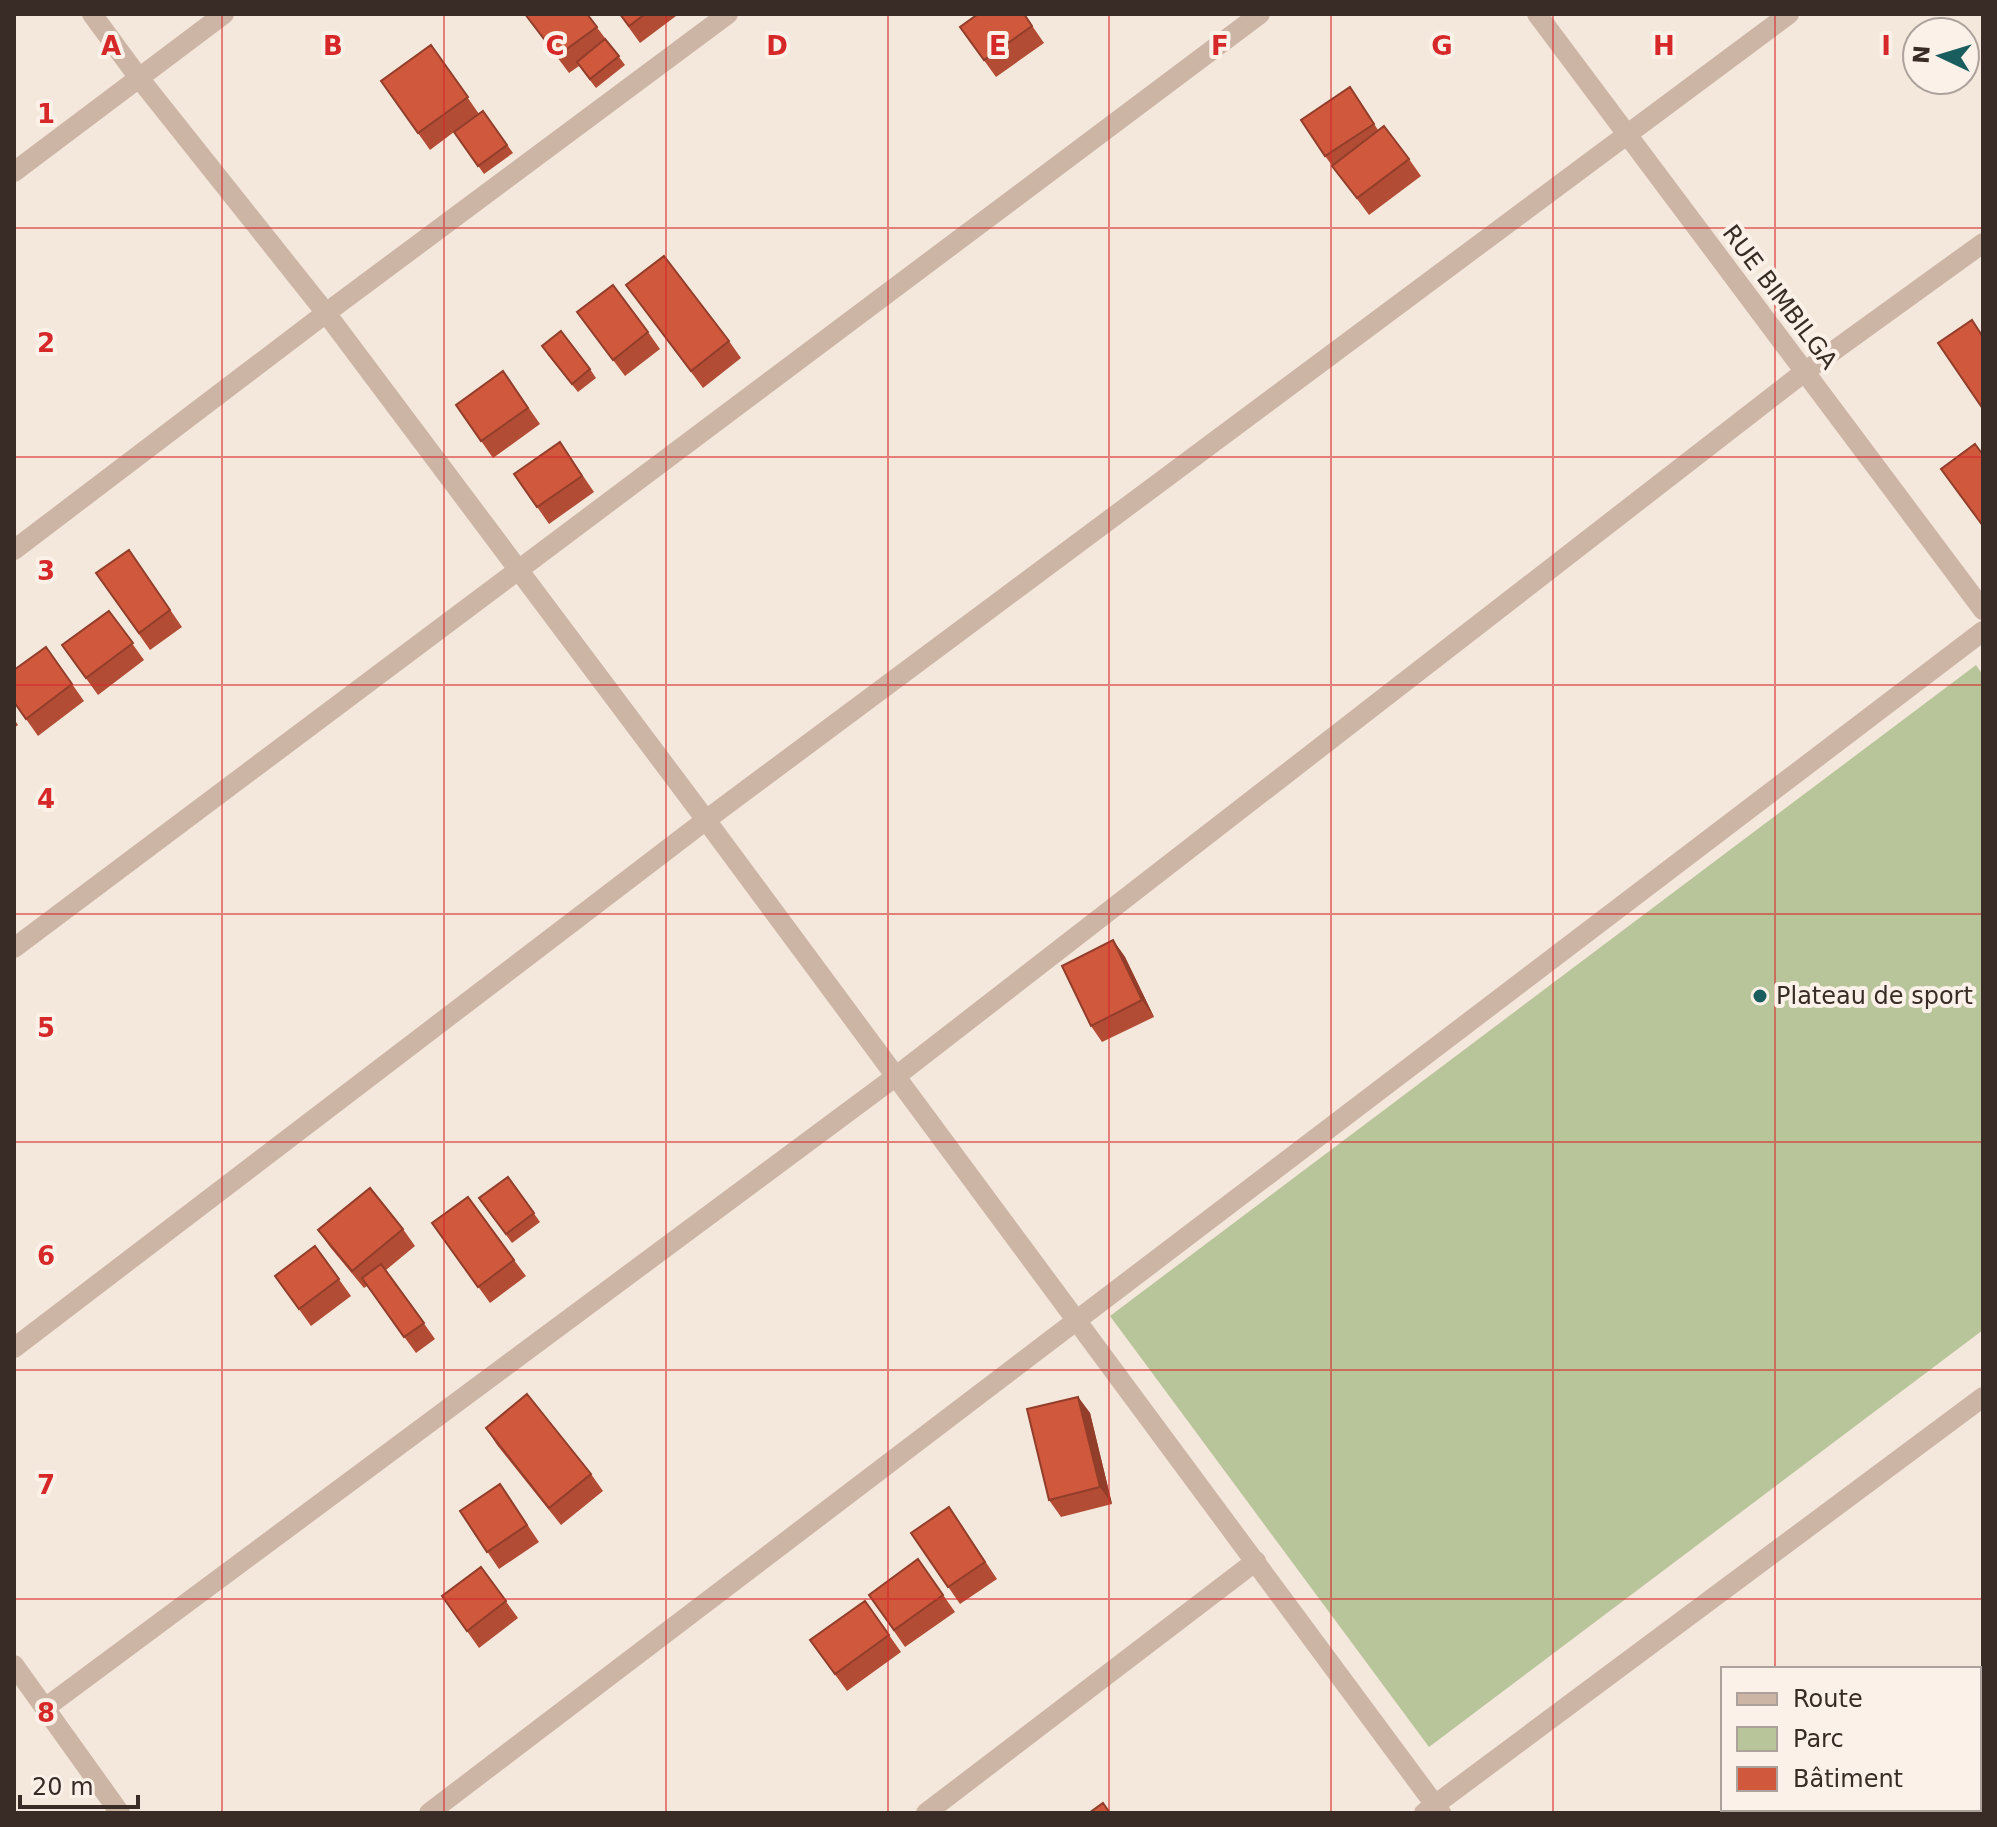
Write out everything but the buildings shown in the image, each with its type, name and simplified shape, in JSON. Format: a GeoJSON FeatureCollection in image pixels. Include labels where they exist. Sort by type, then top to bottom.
{"type":"FeatureCollection","features":[{"type":"Feature","properties":{"kind":"street"},"geometry":{"type":"LineString","coordinates":[[92,14],[139,78],[326,313],[706,820],[1256,1561],[1433,1810],[1983,1397]]}},
{"type":"Feature","properties":{"kind":"street"},"geometry":{"type":"LineString","coordinates":[[14,172],[224,14]]}},
{"type":"Feature","properties":{"kind":"street"},"geometry":{"type":"LineString","coordinates":[[14,550],[728,14]]}},
{"type":"Feature","properties":{"kind":"street"},"geometry":{"type":"LineString","coordinates":[[14,948],[1260,14]]}},
{"type":"Feature","properties":{"kind":"street","name":"RUE BIMBILGA"},"geometry":{"type":"LineString","coordinates":[[1537,14],[1983,610]]}},
{"type":"Feature","properties":{"kind":"street"},"geometry":{"type":"LineString","coordinates":[[14,1348],[706,820],[1789,14]]}},
{"type":"Feature","properties":{"kind":"street"},"geometry":{"type":"LineString","coordinates":[[45,1708],[895,1077],[1803,373],[1983,243]]}},
{"type":"Feature","properties":{"kind":"street"},"geometry":{"type":"LineString","coordinates":[[429,1813],[1983,631]]}},
{"type":"Feature","properties":{"kind":"street"},"geometry":{"type":"LineString","coordinates":[[926,1813],[1256,1561]]}},
{"type":"Feature","properties":{"kind":"street"},"geometry":{"type":"LineString","coordinates":[[14,1665],[120,1813]]}},
{"type":"Feature","properties":{"kind":"green space","name":"Plateau de sport"},"geometry":{"type":"Polygon","coordinates":[[[1976,665],[1983,675],[1983,1330],[1429,1747],[1110,1316],[1976,665]]]}},
{"type":"Feature","properties":{"kind":"place","name":"Plateau de sport"},"geometry":{"type":"Point","coordinates":[1760,996]}}]}
